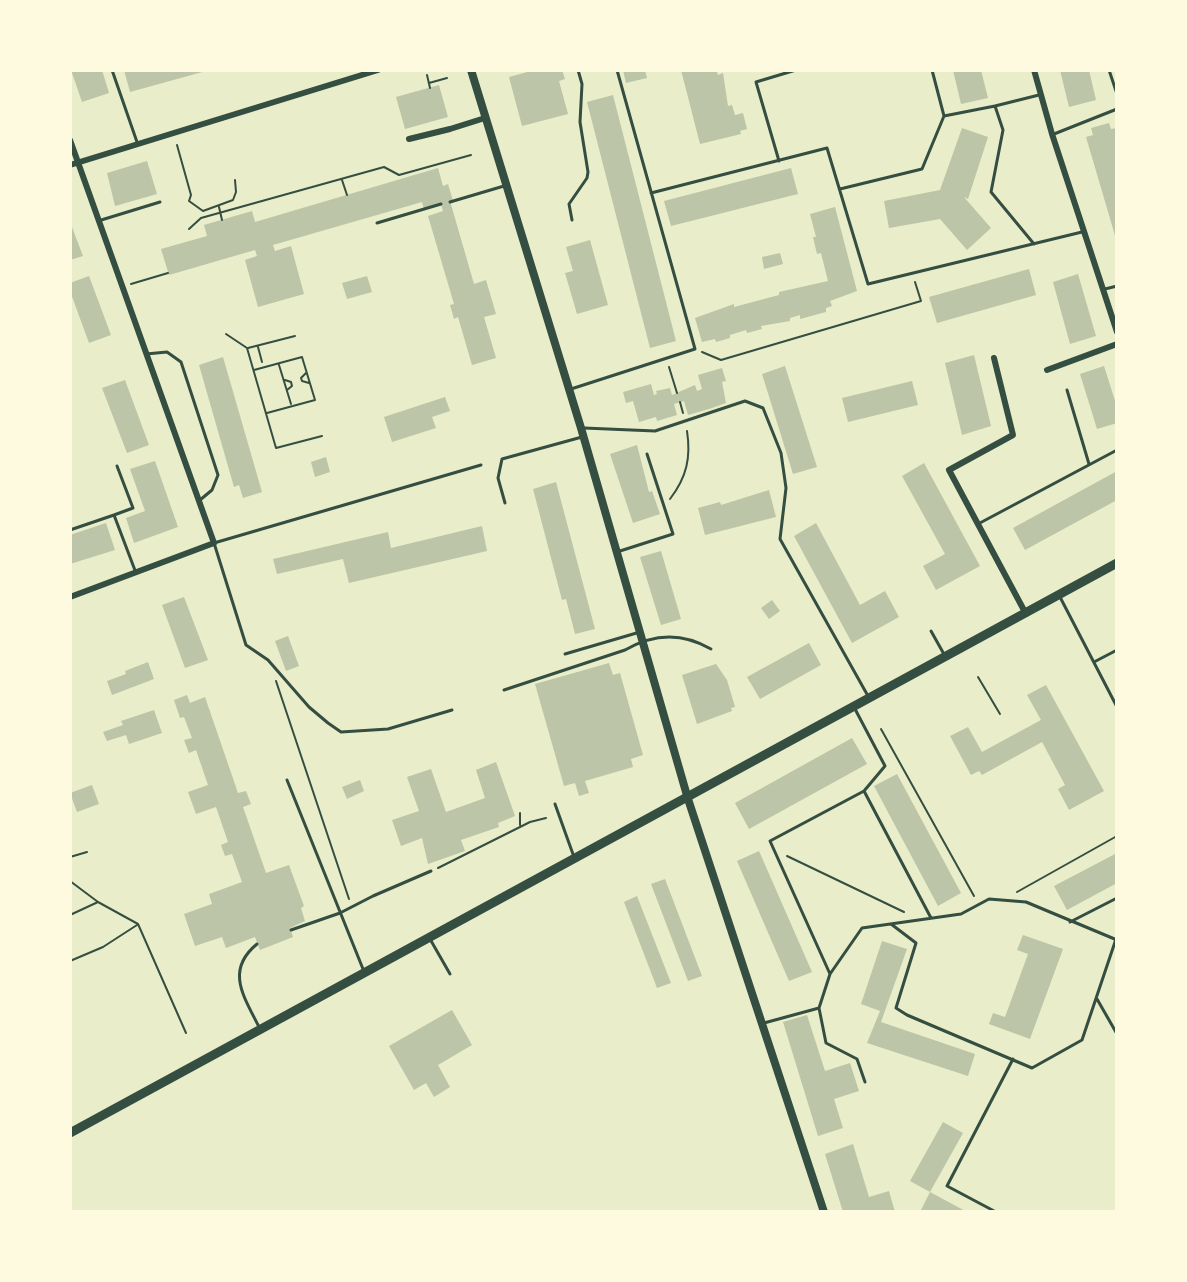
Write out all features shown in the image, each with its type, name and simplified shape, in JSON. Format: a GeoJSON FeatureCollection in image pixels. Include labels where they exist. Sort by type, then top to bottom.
{"type":"FeatureCollection","features":[{"type":"Feature","properties":{"kind":"main road"},"geometry":{"type":"LineString","coordinates":[[70,1133],[1117,563]]}},
{"type":"Feature","properties":{"kind":"street"},"geometry":{"type":"LineString","coordinates":[[74,164],[137,142],[378,70]]}},
{"type":"Feature","properties":{"kind":"street"},"geometry":{"type":"LineString","coordinates":[[471,70],[569,389],[688,799],[824,1212]]}},
{"type":"Feature","properties":{"kind":"street"},"geometry":{"type":"LineString","coordinates":[[1034,70],[1117,332]]}},
{"type":"Feature","properties":{"kind":"street"},"geometry":{"type":"LineString","coordinates":[[409,139],[485,118]]}},
{"type":"Feature","properties":{"kind":"street"},"geometry":{"type":"LineString","coordinates":[[70,140],[74,164],[122,286],[214,543],[70,597]]}},
{"type":"Feature","properties":{"kind":"street"},"geometry":{"type":"LineString","coordinates":[[1047,370],[1117,344]]}},
{"type":"Feature","properties":{"kind":"street"},"geometry":{"type":"LineString","coordinates":[[994,358],[1013,435],[949,470],[1026,614]]}},
{"type":"Feature","properties":{"kind":"lane"},"geometry":{"type":"LineString","coordinates":[[112,70],[137,142]]}},
{"type":"Feature","properties":{"kind":"lane"},"geometry":{"type":"LineString","coordinates":[[572,220],[569,204],[588,172],[580,122],[582,84],[578,70]]}},
{"type":"Feature","properties":{"kind":"lane"},"geometry":{"type":"LineString","coordinates":[[569,389],[695,349],[617,70]]}},
{"type":"Feature","properties":{"kind":"lane"},"geometry":{"type":"LineString","coordinates":[[779,162],[756,82],[796,70]]}},
{"type":"Feature","properties":{"kind":"lane"},"geometry":{"type":"LineString","coordinates":[[840,189],[922,169],[944,116],[932,70]]}},
{"type":"Feature","properties":{"kind":"lane"},"geometry":{"type":"LineString","coordinates":[[1109,70],[1117,94]]}},
{"type":"Feature","properties":{"kind":"lane"},"geometry":{"type":"LineString","coordinates":[[944,116],[1041,95]]}},
{"type":"Feature","properties":{"kind":"lane"},"geometry":{"type":"LineString","coordinates":[[995,106],[1003,130],[991,192],[1034,244]]}},
{"type":"Feature","properties":{"kind":"lane"},"geometry":{"type":"LineString","coordinates":[[1052,134],[1117,109]]}},
{"type":"Feature","properties":{"kind":"lane"},"geometry":{"type":"LineString","coordinates":[[651,193],[827,148],[868,284],[1084,232]]}},
{"type":"Feature","properties":{"kind":"lane"},"geometry":{"type":"LineString","coordinates":[[450,202],[505,186]]}},
{"type":"Feature","properties":{"kind":"lane"},"geometry":{"type":"LineString","coordinates":[[98,222],[160,202]]}},
{"type":"Feature","properties":{"kind":"lane"},"geometry":{"type":"LineString","coordinates":[[377,223],[441,204]]}},
{"type":"Feature","properties":{"kind":"lane"},"geometry":{"type":"LineString","coordinates":[[1103,289],[1117,286]]}},
{"type":"Feature","properties":{"kind":"lane"},"geometry":{"type":"LineString","coordinates":[[146,354],[167,352],[181,362],[218,475],[212,490],[199,501]]}},
{"type":"Feature","properties":{"kind":"lane"},"geometry":{"type":"LineString","coordinates":[[1067,390],[1089,464]]}},
{"type":"Feature","properties":{"kind":"lane"},"geometry":{"type":"LineString","coordinates":[[505,503],[498,478],[502,459],[582,433],[655,431],[745,401],[763,408],[781,453],[786,488],[780,539],[870,699]]}},
{"type":"Feature","properties":{"kind":"lane"},"geometry":{"type":"LineString","coordinates":[[978,524],[1117,450]]}},
{"type":"Feature","properties":{"kind":"lane"},"geometry":{"type":"LineString","coordinates":[[617,552],[673,534],[647,454]]}},
{"type":"Feature","properties":{"kind":"lane"},"geometry":{"type":"LineString","coordinates":[[452,710],[388,729],[341,732],[309,707],[268,660],[246,645],[214,543],[481,465]]}},
{"type":"Feature","properties":{"kind":"lane"},"geometry":{"type":"LineString","coordinates":[[70,530],[133,508],[117,466]]}},
{"type":"Feature","properties":{"kind":"lane"},"geometry":{"type":"LineString","coordinates":[[114,515],[136,573]]}},
{"type":"Feature","properties":{"kind":"lane"},"geometry":{"type":"LineString","coordinates":[[1059,595],[1117,707]]}},
{"type":"Feature","properties":{"kind":"lane"},"geometry":{"type":"LineString","coordinates":[[931,631],[945,658]]}},
{"type":"Feature","properties":{"kind":"lane"},"geometry":{"type":"LineString","coordinates":[[504,690],[625,650],[641,636]]}},
{"type":"Feature","properties":{"kind":"lane"},"geometry":{"type":"LineString","coordinates":[[565,654],[641,636],[690,638],[711,649]]}},
{"type":"Feature","properties":{"kind":"lane"},"geometry":{"type":"LineString","coordinates":[[1094,662],[1117,650]]}},
{"type":"Feature","properties":{"kind":"lane"},"geometry":{"type":"LineString","coordinates":[[830,974],[770,841],[864,791],[885,766],[854,708]]}},
{"type":"Feature","properties":{"kind":"lane"},"geometry":{"type":"LineString","coordinates":[[287,780],[365,973]]}},
{"type":"Feature","properties":{"kind":"lane"},"geometry":{"type":"LineString","coordinates":[[864,791],[931,918]]}},
{"type":"Feature","properties":{"kind":"lane"},"geometry":{"type":"LineString","coordinates":[[555,804],[575,860]]}},
{"type":"Feature","properties":{"kind":"lane"},"geometry":{"type":"LineString","coordinates":[[291,930],[352,908],[431,871]]}},
{"type":"Feature","properties":{"kind":"lane"},"geometry":{"type":"LineString","coordinates":[[1070,922],[1117,898]]}},
{"type":"Feature","properties":{"kind":"lane"},"geometry":{"type":"LineString","coordinates":[[865,1082],[857,1059],[826,1043],[819,1008],[830,974],[862,928],[961,914],[989,899],[1026,902],[1116,940],[1082,1040],[1032,1068],[896,1008],[916,943],[891,924]]}},
{"type":"Feature","properties":{"kind":"lane"},"geometry":{"type":"LineString","coordinates":[[430,938],[450,974]]}},
{"type":"Feature","properties":{"kind":"lane"},"geometry":{"type":"LineString","coordinates":[[257,944],[239,968],[239,979],[241,990],[260,1029]]}},
{"type":"Feature","properties":{"kind":"lane"},"geometry":{"type":"LineString","coordinates":[[1096,998],[1117,1034]]}},
{"type":"Feature","properties":{"kind":"lane"},"geometry":{"type":"LineString","coordinates":[[763,1023],[819,1008]]}},
{"type":"Feature","properties":{"kind":"lane"},"geometry":{"type":"LineString","coordinates":[[996,1212],[947,1186],[1013,1059]]}},
{"type":"Feature","properties":{"kind":"path"},"geometry":{"type":"LineString","coordinates":[[427,75],[429,86],[447,78]]}},
{"type":"Feature","properties":{"kind":"path"},"geometry":{"type":"LineString","coordinates":[[177,145],[191,195],[189,201],[203,211],[229,203],[235,196],[235,180]]}},
{"type":"Feature","properties":{"kind":"path"},"geometry":{"type":"LineString","coordinates":[[189,229],[201,218],[384,167],[399,175],[471,155]]}},
{"type":"Feature","properties":{"kind":"path"},"geometry":{"type":"LineString","coordinates":[[341,179],[347,195]]}},
{"type":"Feature","properties":{"kind":"path"},"geometry":{"type":"LineString","coordinates":[[219,207],[222,220]]}},
{"type":"Feature","properties":{"kind":"path"},"geometry":{"type":"LineString","coordinates":[[122,286],[168,273]]}},
{"type":"Feature","properties":{"kind":"path"},"geometry":{"type":"LineString","coordinates":[[695,349],[721,360],[921,301],[913,273]]}},
{"type":"Feature","properties":{"kind":"path"},"geometry":{"type":"LineString","coordinates":[[226,334],[247,348],[276,448],[322,436]]}},
{"type":"Feature","properties":{"kind":"path"},"geometry":{"type":"LineString","coordinates":[[247,348],[295,336]]}},
{"type":"Feature","properties":{"kind":"path"},"geometry":{"type":"LineString","coordinates":[[257,346],[262,362]]}},
{"type":"Feature","properties":{"kind":"path"},"geometry":{"type":"LineString","coordinates":[[253,370],[302,357],[310,383],[315,400],[266,414]]}},
{"type":"Feature","properties":{"kind":"path"},"geometry":{"type":"LineString","coordinates":[[666,358],[677,393]]}},
{"type":"Feature","properties":{"kind":"path"},"geometry":{"type":"LineString","coordinates":[[279,363],[291,407]]}},
{"type":"Feature","properties":{"kind":"path"},"geometry":{"type":"LineString","coordinates":[[307,373],[302,380],[310,383]]}},
{"type":"Feature","properties":{"kind":"path"},"geometry":{"type":"LineString","coordinates":[[283,380],[291,382],[292,386],[286,390]]}},
{"type":"Feature","properties":{"kind":"path"},"geometry":{"type":"LineString","coordinates":[[664,507],[679,488],[691,456],[680,402]]}},
{"type":"Feature","properties":{"kind":"path"},"geometry":{"type":"LineString","coordinates":[[268,660],[352,908]]}},
{"type":"Feature","properties":{"kind":"path"},"geometry":{"type":"LineString","coordinates":[[978,677],[1000,714]]}},
{"type":"Feature","properties":{"kind":"path"},"geometry":{"type":"LineString","coordinates":[[881,729],[979,904]]}},
{"type":"Feature","properties":{"kind":"path"},"geometry":{"type":"LineString","coordinates":[[520,813],[520,827]]}},
{"type":"Feature","properties":{"kind":"path"},"geometry":{"type":"LineString","coordinates":[[431,871],[520,827],[546,818]]}},
{"type":"Feature","properties":{"kind":"path"},"geometry":{"type":"LineString","coordinates":[[1002,900],[1117,836]]}},
{"type":"Feature","properties":{"kind":"path"},"geometry":{"type":"LineString","coordinates":[[774,849],[919,920]]}},
{"type":"Feature","properties":{"kind":"path"},"geometry":{"type":"LineString","coordinates":[[70,857],[87,852]]}},
{"type":"Feature","properties":{"kind":"path"},"geometry":{"type":"LineString","coordinates":[[70,881],[98,902],[138,924],[186,1033]]}},
{"type":"Feature","properties":{"kind":"path"},"geometry":{"type":"LineString","coordinates":[[70,915],[98,902]]}},
{"type":"Feature","properties":{"kind":"path"},"geometry":{"type":"LineString","coordinates":[[70,961],[103,947],[138,924]]}},
{"type":"Feature","properties":{"kind":"building"},"geometry":{"type":"Polygon","coordinates":[[[71,70],[102,70],[109,93],[82,102],[71,70]]]}},
{"type":"Feature","properties":{"kind":"building"},"geometry":{"type":"Polygon","coordinates":[[[124,70],[206,70],[206,71],[130,92],[124,70]]]}},
{"type":"Feature","properties":{"kind":"building"},"geometry":{"type":"Polygon","coordinates":[[[535,70],[562,70],[565,79],[559,81],[568,114],[522,126],[509,77],[535,70]]]}},
{"type":"Feature","properties":{"kind":"building"},"geometry":{"type":"Polygon","coordinates":[[[623,70],[645,70],[647,78],[626,83],[623,70]]]}},
{"type":"Feature","properties":{"kind":"building"},"geometry":{"type":"Polygon","coordinates":[[[681,70],[716,70],[718,75],[723,73],[728,106],[732,105],[735,115],[743,113],[747,129],[740,131],[741,134],[700,144],[681,70]]]}},
{"type":"Feature","properties":{"kind":"building"},"geometry":{"type":"Polygon","coordinates":[[[953,70],[981,70],[988,98],[961,104],[953,70]]]}},
{"type":"Feature","properties":{"kind":"building"},"geometry":{"type":"Polygon","coordinates":[[[1060,70],[1089,70],[1096,100],[1069,107],[1060,70]]]}},
{"type":"Feature","properties":{"kind":"building"},"geometry":{"type":"Polygon","coordinates":[[[439,85],[448,117],[405,129],[396,97],[439,85]]]}},
{"type":"Feature","properties":{"kind":"building"},"geometry":{"type":"Polygon","coordinates":[[[613,95],[676,341],[650,348],[587,102],[613,95]]]}},
{"type":"Feature","properties":{"kind":"building"},"geometry":{"type":"Polygon","coordinates":[[[1109,123],[1111,129],[1117,128],[1116,239],[1086,137],[1093,135],[1091,128],[1109,123]]]}},
{"type":"Feature","properties":{"kind":"building"},"geometry":{"type":"Polygon","coordinates":[[[962,128],[988,137],[968,199],[964,197],[991,228],[967,250],[940,219],[889,228],[884,201],[940,190],[962,128]]]}},
{"type":"Feature","properties":{"kind":"building"},"geometry":{"type":"Polygon","coordinates":[[[147,161],[157,194],[115,206],[107,173],[147,161]]]}},
{"type":"Feature","properties":{"kind":"building"},"geometry":{"type":"Polygon","coordinates":[[[438,168],[443,186],[448,184],[474,284],[486,280],[496,314],[484,317],[496,358],[472,365],[458,317],[454,319],[450,305],[454,304],[428,216],[443,211],[441,204],[424,209],[422,202],[273,245],[275,251],[291,246],[304,294],[258,307],[245,260],[257,256],[255,250],[169,275],[161,249],[207,236],[204,225],[252,211],[255,222],[438,168]]]}},
{"type":"Feature","properties":{"kind":"building"},"geometry":{"type":"Polygon","coordinates":[[[791,168],[798,194],[671,226],[664,201],[791,168]]]}},
{"type":"Feature","properties":{"kind":"building"},"geometry":{"type":"Polygon","coordinates":[[[835,207],[857,291],[830,301],[832,306],[826,308],[826,312],[800,319],[800,315],[790,318],[790,321],[761,326],[762,329],[747,333],[746,330],[716,342],[715,339],[702,342],[695,318],[734,304],[734,307],[779,295],[779,292],[828,281],[821,253],[817,254],[810,214],[835,207]]]}},
{"type":"Feature","properties":{"kind":"building"},"geometry":{"type":"Polygon","coordinates":[[[70,222],[83,256],[70,260],[70,222]]]}},
{"type":"Feature","properties":{"kind":"building"},"geometry":{"type":"Polygon","coordinates":[[[590,240],[608,305],[577,314],[565,273],[573,271],[566,247],[590,240]]]}},
{"type":"Feature","properties":{"kind":"building"},"geometry":{"type":"Polygon","coordinates":[[[780,253],[783,264],[764,269],[762,257],[780,253]]]}},
{"type":"Feature","properties":{"kind":"building"},"geometry":{"type":"Polygon","coordinates":[[[1029,269],[1036,295],[937,323],[929,297],[1029,269]]]}},
{"type":"Feature","properties":{"kind":"building"},"geometry":{"type":"Polygon","coordinates":[[[1078,274],[1096,336],[1070,344],[1053,282],[1078,274]]]}},
{"type":"Feature","properties":{"kind":"building"},"geometry":{"type":"Polygon","coordinates":[[[89,276],[111,335],[89,343],[70,291],[70,283],[89,276]]]}},
{"type":"Feature","properties":{"kind":"building"},"geometry":{"type":"Polygon","coordinates":[[[367,276],[372,292],[347,299],[342,283],[367,276]]]}},
{"type":"Feature","properties":{"kind":"building"},"geometry":{"type":"Polygon","coordinates":[[[974,355],[991,426],[962,435],[945,363],[974,355]]]}},
{"type":"Feature","properties":{"kind":"building"},"geometry":{"type":"Polygon","coordinates":[[[223,357],[262,492],[243,498],[239,485],[234,487],[199,365],[223,357]]]}},
{"type":"Feature","properties":{"kind":"building"},"geometry":{"type":"Polygon","coordinates":[[[785,366],[817,467],[793,474],[762,374],[785,366]]]}},
{"type":"Feature","properties":{"kind":"building"},"geometry":{"type":"Polygon","coordinates":[[[1104,366],[1117,407],[1117,423],[1097,429],[1080,374],[1104,366]]]}},
{"type":"Feature","properties":{"kind":"building"},"geometry":{"type":"Polygon","coordinates":[[[722,368],[726,381],[722,382],[726,403],[688,415],[684,401],[674,404],[677,415],[639,422],[633,401],[626,403],[623,392],[651,384],[654,395],[656,391],[670,388],[672,395],[695,385],[697,391],[702,389],[698,375],[722,368]]]}},
{"type":"Feature","properties":{"kind":"building"},"geometry":{"type":"Polygon","coordinates":[[[125,380],[149,445],[127,453],[102,388],[125,380]]]}},
{"type":"Feature","properties":{"kind":"building"},"geometry":{"type":"Polygon","coordinates":[[[912,381],[918,405],[848,422],[842,398],[912,381]]]}},
{"type":"Feature","properties":{"kind":"building"},"geometry":{"type":"Polygon","coordinates":[[[445,397],[450,411],[432,417],[436,428],[392,442],[384,417],[445,397]]]}},
{"type":"Feature","properties":{"kind":"building"},"geometry":{"type":"Polygon","coordinates":[[[637,445],[649,492],[652,491],[660,514],[633,523],[610,454],[637,445]]]}},
{"type":"Feature","properties":{"kind":"building"},"geometry":{"type":"Polygon","coordinates":[[[326,457],[330,472],[315,477],[311,462],[326,457]]]}},
{"type":"Feature","properties":{"kind":"building"},"geometry":{"type":"Polygon","coordinates":[[[155,461],[178,527],[134,543],[126,518],[145,511],[130,469],[155,461]]]}},
{"type":"Feature","properties":{"kind":"building"},"geometry":{"type":"Polygon","coordinates":[[[924,463],[980,566],[936,590],[923,566],[945,554],[902,476],[924,463]]]}},
{"type":"Feature","properties":{"kind":"building"},"geometry":{"type":"Polygon","coordinates":[[[1117,471],[1117,500],[1025,550],[1013,528],[1117,471]]]}},
{"type":"Feature","properties":{"kind":"building"},"geometry":{"type":"Polygon","coordinates":[[[556,482],[595,629],[575,634],[566,599],[562,600],[533,489],[556,482]]]}},
{"type":"Feature","properties":{"kind":"building"},"geometry":{"type":"Polygon","coordinates":[[[769,490],[776,517],[705,535],[698,508],[720,502],[721,505],[769,490]]]}},
{"type":"Feature","properties":{"kind":"building"},"geometry":{"type":"Polygon","coordinates":[[[106,523],[115,550],[70,564],[70,535],[106,523]]]}},
{"type":"Feature","properties":{"kind":"building"},"geometry":{"type":"Polygon","coordinates":[[[816,523],[860,605],[885,591],[899,617],[852,643],[794,536],[816,523]]]}},
{"type":"Feature","properties":{"kind":"building"},"geometry":{"type":"Polygon","coordinates":[[[482,526],[487,551],[349,583],[343,559],[277,574],[273,559],[388,532],[391,548],[482,526]]]}},
{"type":"Feature","properties":{"kind":"building"},"geometry":{"type":"Polygon","coordinates":[[[661,551],[681,619],[661,625],[640,557],[661,551]]]}},
{"type":"Feature","properties":{"kind":"building"},"geometry":{"type":"Polygon","coordinates":[[[184,597],[208,660],[185,668],[162,605],[184,597]]]}},
{"type":"Feature","properties":{"kind":"building"},"geometry":{"type":"Polygon","coordinates":[[[772,600],[780,611],[769,619],[761,608],[772,600]]]}},
{"type":"Feature","properties":{"kind":"building"},"geometry":{"type":"Polygon","coordinates":[[[288,636],[299,666],[286,671],[275,641],[288,636]]]}},
{"type":"Feature","properties":{"kind":"building"},"geometry":{"type":"Polygon","coordinates":[[[809,643],[821,665],[760,699],[747,677],[809,643]]]}},
{"type":"Feature","properties":{"kind":"building"},"geometry":{"type":"Polygon","coordinates":[[[148,662],[154,679],[112,695],[107,681],[148,662]]]}},
{"type":"Feature","properties":{"kind":"building"},"geometry":{"type":"Polygon","coordinates":[[[609,663],[613,675],[620,673],[643,755],[631,759],[633,767],[585,781],[589,793],[579,796],[575,783],[564,786],[535,684],[609,663]]]}},
{"type":"Feature","properties":{"kind":"building"},"geometry":{"type":"Polygon","coordinates":[[[716,664],[727,680],[735,707],[731,708],[732,711],[697,724],[682,675],[716,664]]]}},
{"type":"Feature","properties":{"kind":"building"},"geometry":{"type":"Polygon","coordinates":[[[1046,685],[1104,791],[1069,810],[1058,789],[1065,785],[1042,742],[982,775],[979,771],[971,775],[950,736],[968,727],[982,752],[1041,720],[1027,695],[1046,685]]]}},
{"type":"Feature","properties":{"kind":"building"},"geometry":{"type":"Polygon","coordinates":[[[187,695],[190,703],[205,697],[238,793],[246,791],[251,804],[243,807],[266,873],[289,865],[304,906],[301,908],[305,921],[290,928],[293,937],[260,950],[255,937],[226,948],[222,937],[195,946],[184,914],[212,904],[209,894],[242,882],[232,854],[225,856],[221,845],[228,842],[216,807],[196,814],[188,792],[208,785],[196,750],[189,753],[184,740],[192,738],[174,700],[187,695]]]}},
{"type":"Feature","properties":{"kind":"building"},"geometry":{"type":"Polygon","coordinates":[[[154,710],[162,733],[129,744],[126,735],[107,741],[103,732],[123,725],[121,721],[154,710]]]}},
{"type":"Feature","properties":{"kind":"building"},"geometry":{"type":"Polygon","coordinates":[[[852,738],[867,764],[749,829],[735,803],[852,738]]]}},
{"type":"Feature","properties":{"kind":"building"},"geometry":{"type":"Polygon","coordinates":[[[496,762],[515,816],[498,823],[499,827],[461,840],[465,851],[428,864],[422,838],[401,846],[392,820],[419,811],[407,777],[431,769],[446,812],[485,798],[476,770],[496,762]]]}},
{"type":"Feature","properties":{"kind":"building"},"geometry":{"type":"Polygon","coordinates":[[[897,774],[961,893],[938,906],[874,786],[897,774]]]}},
{"type":"Feature","properties":{"kind":"building"},"geometry":{"type":"Polygon","coordinates":[[[360,780],[364,791],[347,799],[342,787],[360,780]]]}},
{"type":"Feature","properties":{"kind":"building"},"geometry":{"type":"Polygon","coordinates":[[[92,785],[99,804],[77,812],[70,793],[92,785]]]}},
{"type":"Feature","properties":{"kind":"building"},"geometry":{"type":"Polygon","coordinates":[[[759,851],[812,972],[789,981],[737,861],[759,851]]]}},
{"type":"Feature","properties":{"kind":"building"},"geometry":{"type":"Polygon","coordinates":[[[1117,853],[1117,883],[1067,910],[1054,886],[1117,853]]]}},
{"type":"Feature","properties":{"kind":"building"},"geometry":{"type":"Polygon","coordinates":[[[665,879],[702,976],[688,981],[651,884],[665,879]]]}},
{"type":"Feature","properties":{"kind":"building"},"geometry":{"type":"Polygon","coordinates":[[[637,896],[671,983],[657,988],[624,902],[637,896]]]}},
{"type":"Feature","properties":{"kind":"building"},"geometry":{"type":"Polygon","coordinates":[[[1023,935],[1063,949],[1030,1039],[989,1024],[993,1013],[1005,1017],[1028,954],[1017,950],[1023,935]]]}},
{"type":"Feature","properties":{"kind":"building"},"geometry":{"type":"Polygon","coordinates":[[[882,941],[907,949],[881,1022],[975,1054],[968,1076],[867,1043],[880,1011],[861,1004],[882,941]]]}},
{"type":"Feature","properties":{"kind":"building"},"geometry":{"type":"Polygon","coordinates":[[[452,1010],[472,1045],[438,1065],[450,1087],[434,1097],[426,1083],[414,1090],[389,1046],[452,1010]]]}},
{"type":"Feature","properties":{"kind":"building"},"geometry":{"type":"Polygon","coordinates":[[[807,1015],[825,1071],[850,1063],[859,1091],[834,1099],[843,1128],[818,1136],[783,1022],[807,1015]]]}},
{"type":"Feature","properties":{"kind":"building"},"geometry":{"type":"Polygon","coordinates":[[[943,1122],[963,1133],[930,1192],[910,1181],[943,1122]]]}},
{"type":"Feature","properties":{"kind":"building"},"geometry":{"type":"Polygon","coordinates":[[[853,1144],[869,1197],[889,1191],[895,1212],[843,1212],[825,1154],[853,1144]]]}},
{"type":"Feature","properties":{"kind":"building"},"geometry":{"type":"Polygon","coordinates":[[[930,1192],[967,1212],[920,1212],[930,1192]]]}}]}
